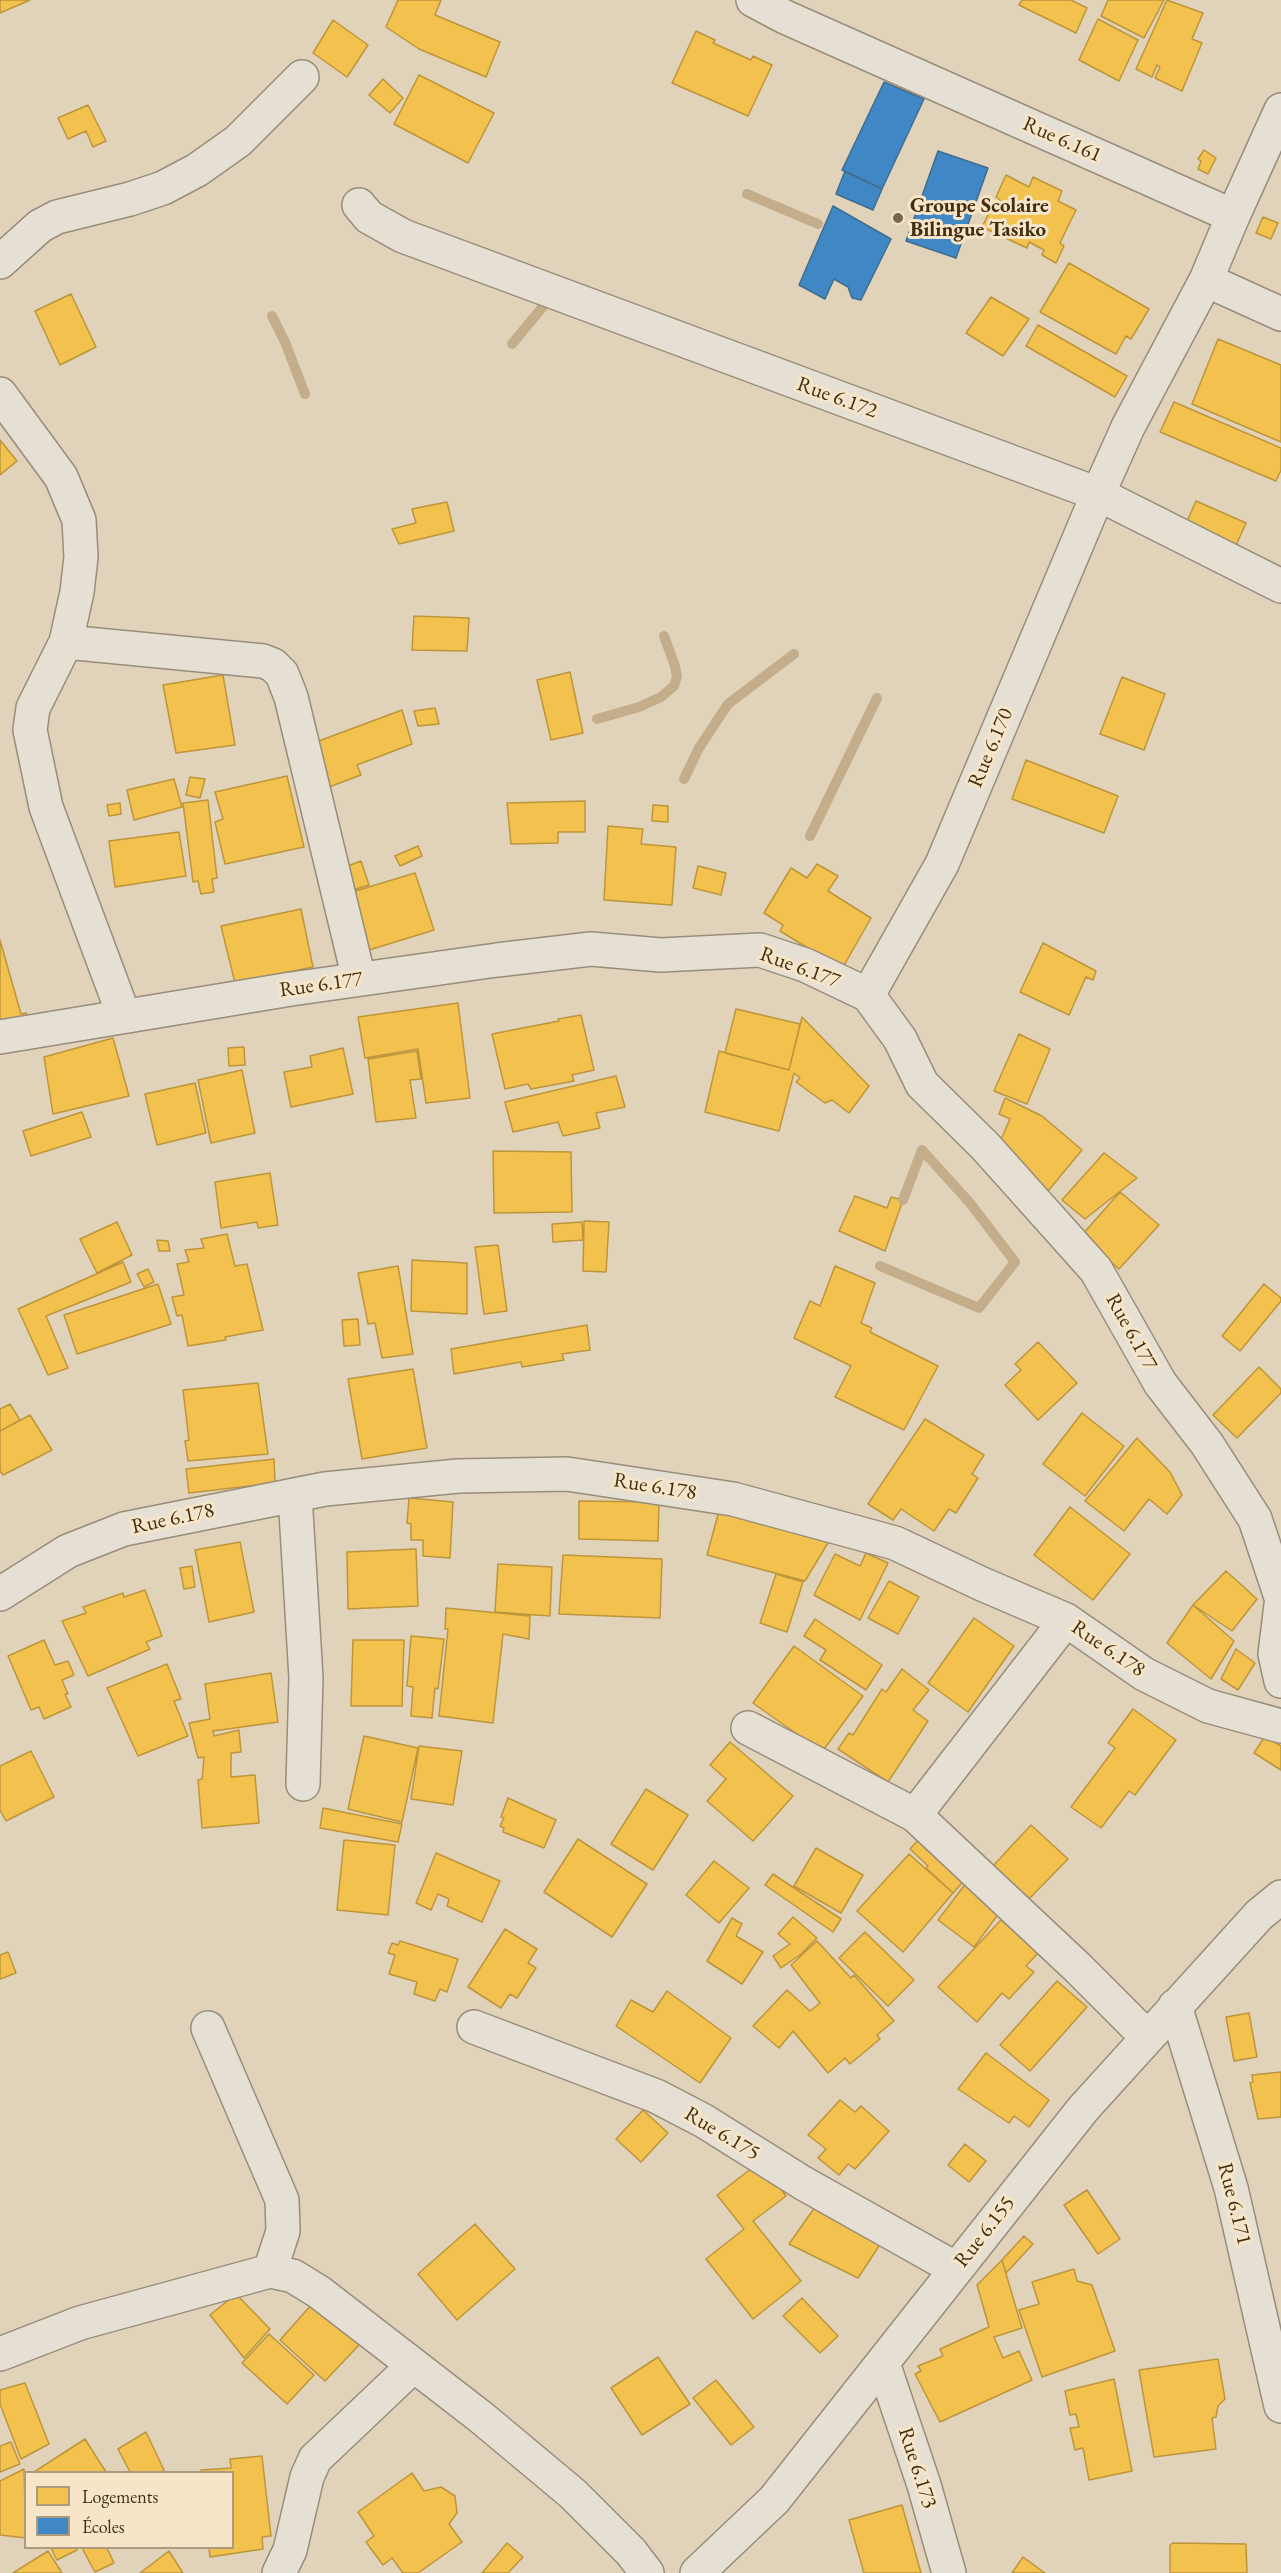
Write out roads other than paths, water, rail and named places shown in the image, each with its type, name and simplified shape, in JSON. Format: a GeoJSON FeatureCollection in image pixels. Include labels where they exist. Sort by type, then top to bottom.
{"type":"FeatureCollection","features":[{"type":"Feature","properties":{"kind":"street","name":"Rue 6.161"},"geometry":{"type":"LineString","coordinates":[[753,0],[785,17],[1233,216]]}},
{"type":"Feature","properties":{"kind":"street"},"geometry":{"type":"LineString","coordinates":[[0,262],[40,226],[57,217],[141,196],[163,188],[197,170],[238,141],[302,77]]}},
{"type":"Feature","properties":{"kind":"street"},"geometry":{"type":"LineString","coordinates":[[1098,494],[1128,427],[1206,280],[1281,110]]}},
{"type":"Feature","properties":{"kind":"street","name":"Rue 6.172"},"geometry":{"type":"LineString","coordinates":[[359,205],[369,217],[403,236],[1098,494],[1281,586]]}},
{"type":"Feature","properties":{"kind":"street"},"geometry":{"type":"LineString","coordinates":[[1206,280],[1281,314]]}},
{"type":"Feature","properties":{"kind":"street"},"geometry":{"type":"LineString","coordinates":[[0,394],[61,477],[79,520],[81,557],[77,592],[66,642],[33,708],[30,730],[46,807],[124,1016]]}},
{"type":"Feature","properties":{"kind":"street","name":"Rue 6.170"},"geometry":{"type":"LineString","coordinates":[[868,995],[942,864],[1098,494]]}},
{"type":"Feature","properties":{"kind":"street"},"geometry":{"type":"LineString","coordinates":[[66,642],[263,661],[273,665],[282,674],[291,697],[358,979]]}},
{"type":"Feature","properties":{"kind":"street","name":"Rue 6.177"},"geometry":{"type":"LineString","coordinates":[[0,1037],[358,979],[591,950],[661,955],[760,950],[805,965],[868,995],[900,1039],[922,1084],[985,1146],[1096,1270],[1160,1383],[1207,1444],[1255,1519],[1281,1597]]}},
{"type":"Feature","properties":{"kind":"street","name":"Rue 6.178"},"geometry":{"type":"LineString","coordinates":[[0,1594],[68,1551],[124,1529],[325,1489],[458,1476],[567,1474],[733,1499],[895,1543],[1066,1620],[1144,1674],[1208,1706],[1281,1726]]}},
{"type":"Feature","properties":{"kind":"street"},"geometry":{"type":"LineString","coordinates":[[295,1495],[306,1678],[303,1784]]}},
{"type":"Feature","properties":{"kind":"street"},"geometry":{"type":"LineString","coordinates":[[1281,1605],[1275,1654],[1281,1682]]}},
{"type":"Feature","properties":{"kind":"street"},"geometry":{"type":"LineString","coordinates":[[915,1815],[1066,1620]]}},
{"type":"Feature","properties":{"kind":"street"},"geometry":{"type":"LineString","coordinates":[[748,1728],[915,1815],[1077,1966],[1148,2037]]}},
{"type":"Feature","properties":{"kind":"street","name":"Rue 6.155"},"geometry":{"type":"LineString","coordinates":[[697,2573],[774,2500],[1083,2109],[1259,1915],[1281,1897]]}},
{"type":"Feature","properties":{"kind":"street","name":"Rue 6.171"},"geometry":{"type":"LineString","coordinates":[[1175,2006],[1231,2188],[1281,2406]]}},
{"type":"Feature","properties":{"kind":"street","name":"Rue 6.175"},"geometry":{"type":"LineString","coordinates":[[474,2027],[666,2101],[704,2121],[852,2211],[956,2269]]}},
{"type":"Feature","properties":{"kind":"street"},"geometry":{"type":"LineString","coordinates":[[208,2028],[282,2200],[284,2230],[270,2271]]}},
{"type":"Feature","properties":{"kind":"street"},"geometry":{"type":"LineString","coordinates":[[0,2354],[80,2323],[270,2271],[293,2276],[319,2292],[482,2418],[573,2493],[632,2552],[647,2573]]}},
{"type":"Feature","properties":{"kind":"street","name":"Rue 6.173"},"geometry":{"type":"LineString","coordinates":[[883,2363],[924,2485],[949,2573]]}},
{"type":"Feature","properties":{"kind":"street"},"geometry":{"type":"LineString","coordinates":[[279,2573],[290,2550],[307,2477],[315,2459],[413,2366]]}},
{"type":"Feature","properties":{"kind":"waterway"},"geometry":{"type":"LineString","coordinates":[[747,194],[818,224]]}},
{"type":"Feature","properties":{"kind":"waterway"},"geometry":{"type":"LineString","coordinates":[[512,344],[545,304]]}},
{"type":"Feature","properties":{"kind":"waterway"},"geometry":{"type":"LineString","coordinates":[[272,316],[285,342],[305,394]]}},
{"type":"Feature","properties":{"kind":"waterway"},"geometry":{"type":"LineString","coordinates":[[597,719],[639,707],[661,697],[674,686],[677,677],[675,666],[664,636]]}},
{"type":"Feature","properties":{"kind":"waterway"},"geometry":{"type":"LineString","coordinates":[[684,779],[699,748],[728,704],[794,654]]}},
{"type":"Feature","properties":{"kind":"waterway"},"geometry":{"type":"LineString","coordinates":[[810,836],[877,698]]}},
{"type":"Feature","properties":{"kind":"waterway"},"geometry":{"type":"LineString","coordinates":[[880,1266],[979,1308],[1015,1262],[970,1203],[922,1150],[903,1200]]}},
{"type":"Feature","properties":{"kind":"place","name":"Groupe Scolaire Bilingue Tasiko"},"geometry":{"type":"Point","coordinates":[898,218]}}]}
